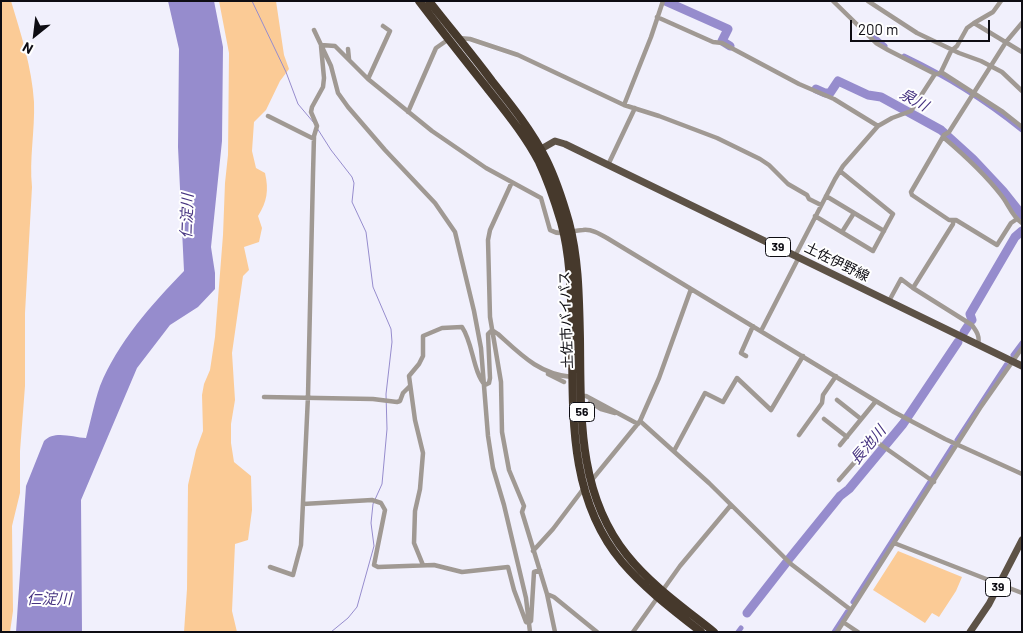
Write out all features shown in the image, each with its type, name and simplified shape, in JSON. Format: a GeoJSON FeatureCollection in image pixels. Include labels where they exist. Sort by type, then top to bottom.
{"type":"FeatureCollection","features":[{"type":"Feature","properties":{"kind":"highway","name":"土佐市バイパス"},"geometry":{"type":"LineString","coordinates":[[419,1],[537,151],[552,172],[560,193],[578,275],[583,435],[590,482],[603,516],[626,555],[660,594],[714,632]]}},
{"type":"Feature","properties":{"kind":"highway","name":"土佐市バイパス"},"geometry":{"type":"LineString","coordinates":[[429,1],[508,102],[537,151]]}},
{"type":"Feature","properties":{"kind":"highway","name":"土佐市バイパス"},"geometry":{"type":"LineString","coordinates":[[568,233],[574,434],[578,466],[584,489],[595,519],[606,540],[621,561],[701,632]]}},
{"type":"Feature","properties":{"kind":"main road","name":"土佐伊野線"},"geometry":{"type":"LineString","coordinates":[[537,151],[552,142],[558,142],[1022,366]]}},
{"type":"Feature","properties":{"kind":"main road","name":"39"},"geometry":{"type":"LineString","coordinates":[[970,632],[999,584],[1022,540]]}},
{"type":"Feature","properties":{"kind":"street"},"geometry":{"type":"LineString","coordinates":[[624,105],[642,62],[662,1]]}},
{"type":"Feature","properties":{"kind":"street"},"geometry":{"type":"LineString","coordinates":[[833,1],[876,43],[938,73],[1022,127]]}},
{"type":"Feature","properties":{"kind":"street"},"geometry":{"type":"LineString","coordinates":[[868,1],[917,33],[992,66],[1007,76],[1022,91]]}},
{"type":"Feature","properties":{"kind":"street"},"geometry":{"type":"LineString","coordinates":[[761,331],[815,216],[840,170],[878,126],[892,118],[909,112],[957,46],[967,28],[993,12],[1002,1]]}},
{"type":"Feature","properties":{"kind":"street"},"geometry":{"type":"LineString","coordinates":[[657,17],[713,42],[722,43],[799,84],[834,99],[878,126]]}},
{"type":"Feature","properties":{"kind":"street"},"geometry":{"type":"LineString","coordinates":[[974,23],[1022,52]]}},
{"type":"Feature","properties":{"kind":"street"},"geometry":{"type":"LineString","coordinates":[[945,135],[1001,195],[1019,221],[1011,223],[997,245],[956,220],[949,220],[912,195],[911,192],[945,135],[1006,42],[1022,23]]}},
{"type":"Feature","properties":{"kind":"street"},"geometry":{"type":"LineString","coordinates":[[368,79],[390,31],[383,26]]}},
{"type":"Feature","properties":{"kind":"street"},"geometry":{"type":"LineString","coordinates":[[314,30],[331,66],[338,93],[385,150],[435,203],[455,232],[481,348],[488,436],[493,468],[504,505],[526,598],[530,632]]}},
{"type":"Feature","properties":{"kind":"street"},"geometry":{"type":"LineString","coordinates":[[408,112],[436,48],[448,39],[470,39],[518,55],[624,105],[717,138],[760,159],[769,165],[788,184],[821,205]]}},
{"type":"Feature","properties":{"kind":"street"},"geometry":{"type":"LineString","coordinates":[[321,45],[335,46],[368,79],[408,112],[486,168],[541,198],[550,230],[557,234],[584,230],[597,233],[906,419],[957,445],[1022,474]]}},
{"type":"Feature","properties":{"kind":"street"},"geometry":{"type":"LineString","coordinates":[[270,567],[293,575],[301,545],[308,396],[314,139],[316,128],[311,112],[323,86],[321,45]]}},
{"type":"Feature","properties":{"kind":"street"},"geometry":{"type":"LineString","coordinates":[[348,50],[349,59]]}},
{"type":"Feature","properties":{"kind":"street"},"geometry":{"type":"LineString","coordinates":[[608,165],[635,108]]}},
{"type":"Feature","properties":{"kind":"street"},"geometry":{"type":"LineString","coordinates":[[268,116],[314,139]]}},
{"type":"Feature","properties":{"kind":"street"},"geometry":{"type":"LineString","coordinates":[[815,216],[842,232],[871,254],[884,231],[893,214],[840,170]]}},
{"type":"Feature","properties":{"kind":"street"},"geometry":{"type":"LineString","coordinates":[[512,182],[490,230],[488,240],[492,330],[501,382],[502,432],[509,470],[524,506],[522,512],[548,594],[555,632]]}},
{"type":"Feature","properties":{"kind":"street"},"geometry":{"type":"LineString","coordinates":[[826,196],[884,231]]}},
{"type":"Feature","properties":{"kind":"street"},"geometry":{"type":"LineString","coordinates":[[842,232],[854,213]]}},
{"type":"Feature","properties":{"kind":"street"},"geometry":{"type":"LineString","coordinates":[[914,288],[953,224],[952,220]]}},
{"type":"Feature","properties":{"kind":"street"},"geometry":{"type":"LineString","coordinates":[[889,302],[901,279],[972,325],[980,339],[978,345]]}},
{"type":"Feature","properties":{"kind":"street"},"geometry":{"type":"LineString","coordinates":[[533,551],[639,422],[659,378],[691,289]]}},
{"type":"Feature","properties":{"kind":"street"},"geometry":{"type":"LineString","coordinates":[[746,356],[741,353],[753,326]]}},
{"type":"Feature","properties":{"kind":"street"},"geometry":{"type":"LineString","coordinates":[[423,565],[414,543],[415,511],[423,470],[423,453],[415,420],[409,376],[423,356],[423,336],[442,328],[462,327],[465,330],[477,366],[479,378],[485,385]]}},
{"type":"Feature","properties":{"kind":"street"},"geometry":{"type":"LineString","coordinates":[[485,385],[489,383],[490,378],[488,334],[492,330]]}},
{"type":"Feature","properties":{"kind":"street"},"geometry":{"type":"LineString","coordinates":[[492,330],[538,370],[564,382]]}},
{"type":"Feature","properties":{"kind":"street"},"geometry":{"type":"LineString","coordinates":[[837,632],[933,480],[1022,348]]}},
{"type":"Feature","properties":{"kind":"street"},"geometry":{"type":"LineString","coordinates":[[674,452],[705,393],[724,402],[737,378],[771,410],[803,356]]}},
{"type":"Feature","properties":{"kind":"street"},"geometry":{"type":"LineString","coordinates":[[533,364],[542,369],[572,377]]}},
{"type":"Feature","properties":{"kind":"street"},"geometry":{"type":"LineString","coordinates":[[799,435],[822,403],[823,395],[836,376]]}},
{"type":"Feature","properties":{"kind":"street"},"geometry":{"type":"LineString","coordinates":[[264,397],[308,396],[397,402],[400,401],[406,389],[410,386]]}},
{"type":"Feature","properties":{"kind":"street"},"geometry":{"type":"LineString","coordinates":[[581,396],[586,396],[639,422],[731,504],[791,564],[851,610]]}},
{"type":"Feature","properties":{"kind":"street"},"geometry":{"type":"LineString","coordinates":[[838,400],[862,419]]}},
{"type":"Feature","properties":{"kind":"street"},"geometry":{"type":"LineString","coordinates":[[840,445],[876,401]]}},
{"type":"Feature","properties":{"kind":"street"},"geometry":{"type":"LineString","coordinates":[[590,402],[601,409],[624,415]]}},
{"type":"Feature","properties":{"kind":"street"},"geometry":{"type":"LineString","coordinates":[[824,419],[847,437]]}},
{"type":"Feature","properties":{"kind":"street"},"geometry":{"type":"LineString","coordinates":[[839,480],[874,440],[933,480]]}},
{"type":"Feature","properties":{"kind":"street"},"geometry":{"type":"LineString","coordinates":[[303,504],[374,500],[381,503],[384,510],[374,565],[378,567],[434,565],[462,572],[508,567],[526,622],[529,623]]}},
{"type":"Feature","properties":{"kind":"street"},"geometry":{"type":"LineString","coordinates":[[633,632],[680,566],[731,504]]}},
{"type":"Feature","properties":{"kind":"street"},"geometry":{"type":"LineString","coordinates":[[894,543],[1022,593]]}},
{"type":"Feature","properties":{"kind":"street"},"geometry":{"type":"LineString","coordinates":[[529,623],[531,621],[534,572],[540,570]]}},
{"type":"Feature","properties":{"kind":"street"},"geometry":{"type":"LineString","coordinates":[[548,594],[597,632]]}},
{"type":"Feature","properties":{"kind":"street"},"geometry":{"type":"LineString","coordinates":[[843,622],[858,632]]}},
{"type":"Feature","properties":{"kind":"shaded area"},"geometry":{"type":"Polygon","coordinates":[[[1,1],[11,1],[28,64],[34,102],[32,187],[25,313],[25,386],[20,451],[20,493],[12,526],[13,611],[10,632],[1,632],[1,1]]]}},
{"type":"Feature","properties":{"kind":"shaded area"},"geometry":{"type":"Polygon","coordinates":[[[219,1],[276,1],[284,55],[289,69],[280,81],[266,110],[254,122],[252,151],[256,168],[265,173],[267,190],[265,201],[258,216],[262,228],[259,242],[244,247],[249,270],[243,276],[232,353],[235,400],[231,424],[231,443],[234,462],[251,476],[252,510],[248,540],[235,544],[232,611],[237,632],[184,632],[187,589],[188,485],[196,450],[203,431],[202,395],[210,370],[215,337],[228,155],[229,53],[219,1]]]}},
{"type":"Feature","properties":{"kind":"shaded area"},"geometry":{"type":"Polygon","coordinates":[[[898,551],[962,577],[956,591],[939,617],[932,613],[925,623],[873,590],[898,551]]]}},
{"type":"Feature","properties":{"kind":"water","name":"仁淀川"},"geometry":{"type":"Polygon","coordinates":[[[168,1],[214,1],[223,47],[222,141],[211,247],[215,273],[215,289],[198,307],[170,325],[137,368],[81,500],[82,632],[16,632],[26,486],[44,441],[58,435],[86,438],[100,386],[116,354],[136,325],[184,271],[178,147],[179,49],[168,1]]]}},
{"type":"Feature","properties":{"kind":"waterway"},"geometry":{"type":"LineString","coordinates":[[252,1],[286,72],[298,104],[314,123]]}},
{"type":"Feature","properties":{"kind":"waterway","name":"泉川"},"geometry":{"type":"LineString","coordinates":[[665,1],[728,29],[722,41],[730,46]]}},
{"type":"Feature","properties":{"kind":"waterway"},"geometry":{"type":"LineString","coordinates":[[861,26],[885,46]]}},
{"type":"Feature","properties":{"kind":"waterway"},"geometry":{"type":"LineString","coordinates":[[904,56],[965,90],[1022,130]]}},
{"type":"Feature","properties":{"kind":"waterway","name":"泉川"},"geometry":{"type":"LineString","coordinates":[[816,89],[830,93],[838,81],[868,95],[881,97],[941,130],[973,159],[1003,191],[1022,215]]}},
{"type":"Feature","properties":{"kind":"waterway"},"geometry":{"type":"LineString","coordinates":[[317,128],[352,177],[354,183],[352,202],[366,232],[373,287],[391,329],[392,342],[386,394],[387,429],[382,484],[373,504],[371,523],[374,546],[357,607],[348,618],[331,632]]}},
{"type":"Feature","properties":{"kind":"waterway","name":"長池川"},"geometry":{"type":"LineString","coordinates":[[972,320],[970,314],[1015,237],[1022,231]]}},
{"type":"Feature","properties":{"kind":"waterway","name":"長池川"},"geometry":{"type":"LineString","coordinates":[[964,332],[968,326]]}},
{"type":"Feature","properties":{"kind":"waterway","name":"長池川"},"geometry":{"type":"LineString","coordinates":[[789,559],[840,496],[849,489],[903,424],[958,342]]}},
{"type":"Feature","properties":{"kind":"waterway"},"geometry":{"type":"LineString","coordinates":[[1013,355],[1022,343]]}},
{"type":"Feature","properties":{"kind":"waterway"},"geometry":{"type":"LineString","coordinates":[[957,440],[1006,365]]}},
{"type":"Feature","properties":{"kind":"waterway"},"geometry":{"type":"LineString","coordinates":[[853,602],[952,447]]}},
{"type":"Feature","properties":{"kind":"waterway","name":"長池川"},"geometry":{"type":"LineString","coordinates":[[747,613],[786,563]]}},
{"type":"Feature","properties":{"kind":"waterway"},"geometry":{"type":"LineString","coordinates":[[834,632],[847,612]]}},
{"type":"Feature","properties":{"kind":"waterway"},"geometry":{"type":"LineString","coordinates":[[738,632],[741,628]]}}]}
